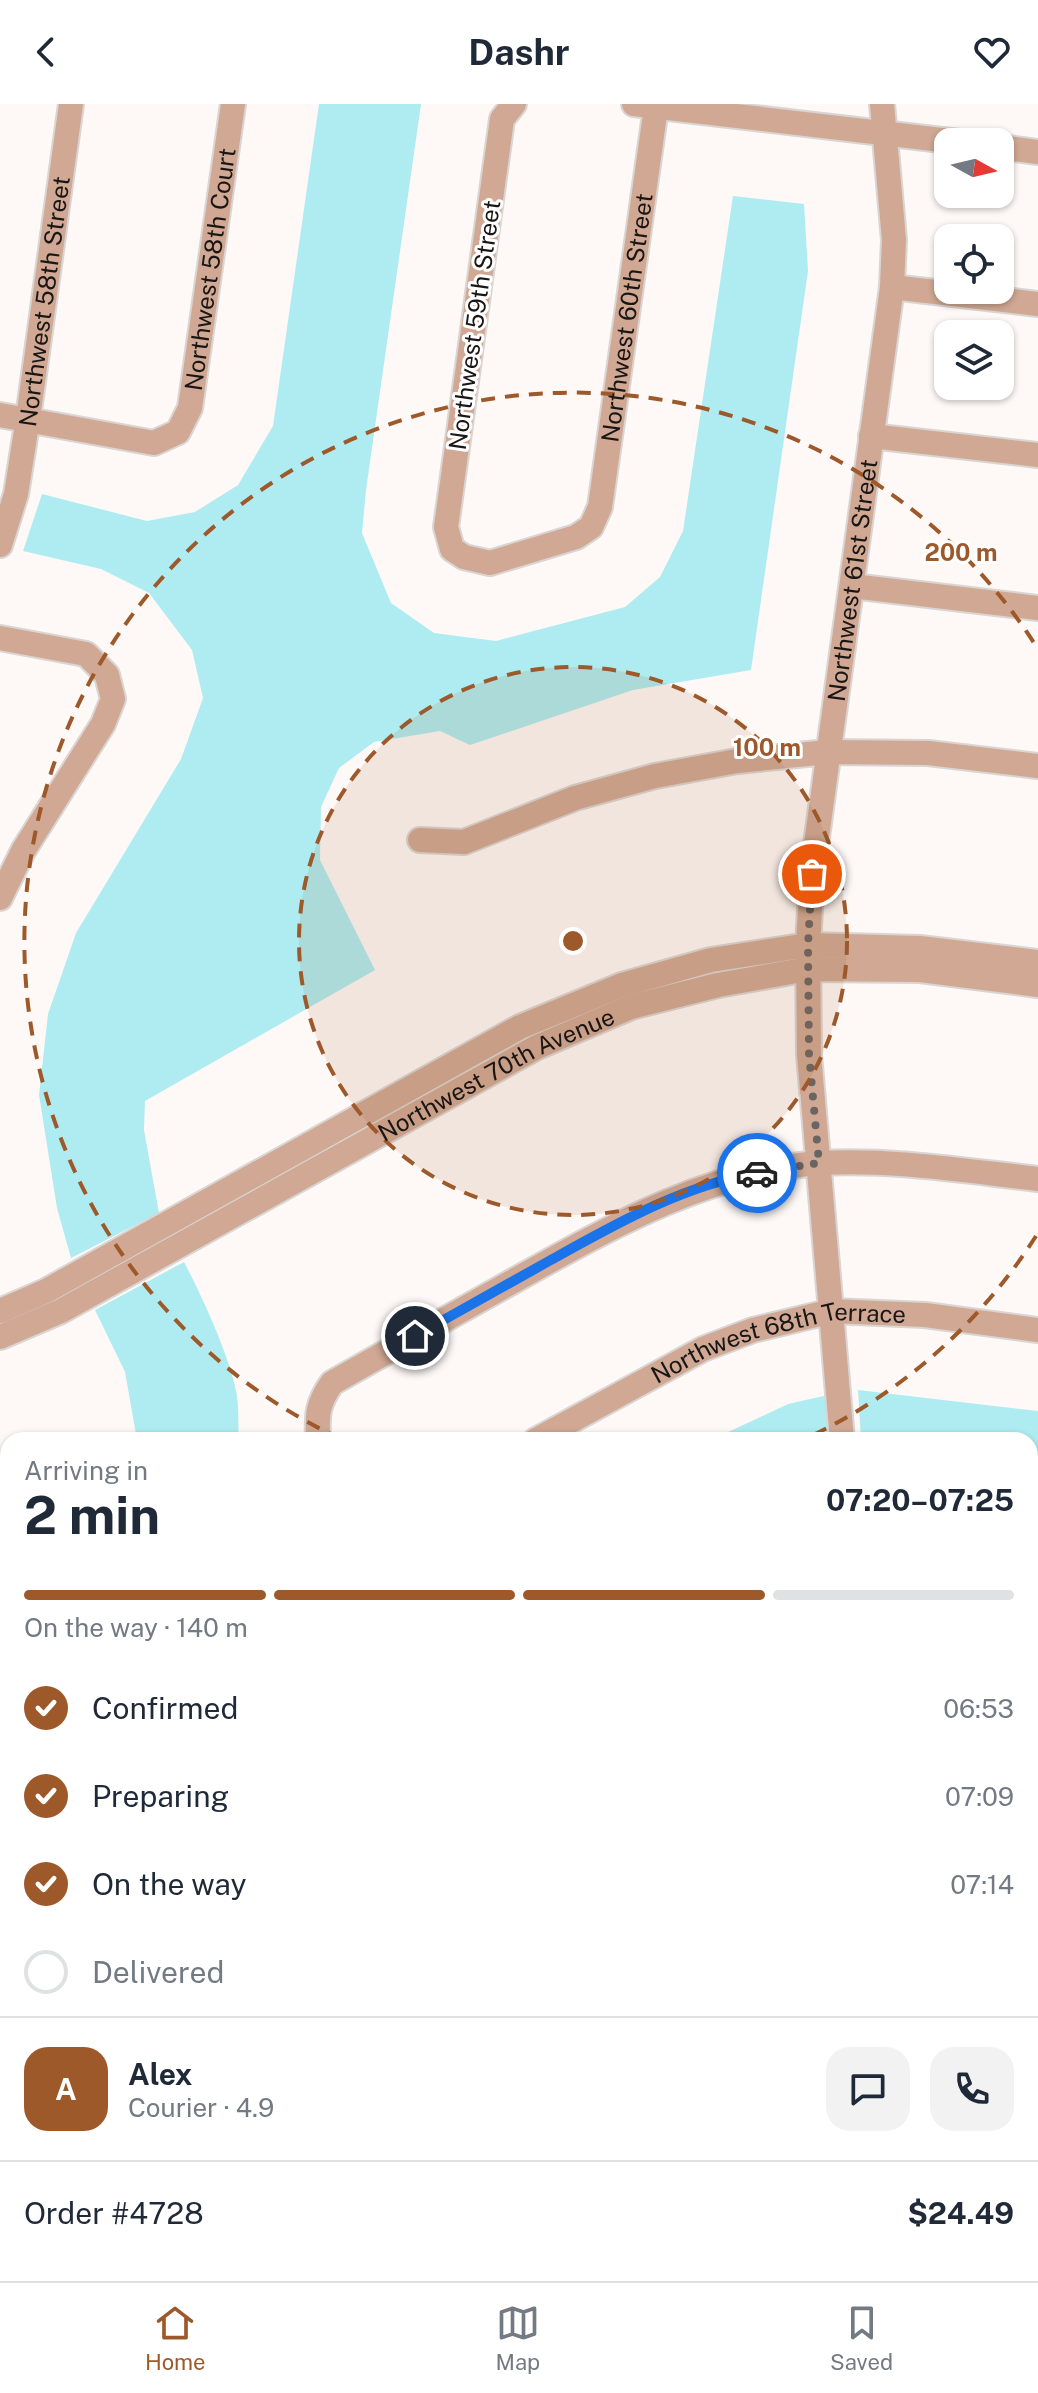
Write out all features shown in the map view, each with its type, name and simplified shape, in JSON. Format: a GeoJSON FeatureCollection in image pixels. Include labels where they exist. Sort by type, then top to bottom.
{"type":"FeatureCollection","features":[{"type":"Feature","properties":{"kind":"street","name":"Northwest 58th Street"},"geometry":{"type":"LineString","coordinates":[[0,545],[16,494],[71,104]]}},
{"type":"Feature","properties":{"kind":"street","name":"Northwest 58th Court"},"geometry":{"type":"LineString","coordinates":[[28,418],[154,443],[178,432],[190,408],[233,104]]}},
{"type":"Feature","properties":{"kind":"street","name":"Northwest 59th Street"},"geometry":{"type":"LineString","coordinates":[[514,104],[502,119],[446,527],[452,549],[464,557],[490,563],[576,537],[591,527]]}},
{"type":"Feature","properties":{"kind":"street","name":"Northwest 61st Street"},"geometry":{"type":"LineString","coordinates":[[841,1432],[809,1054],[808,957],[812,874],[892,287],[894,240],[882,104]]}},
{"type":"Feature","properties":{"kind":"street"},"geometry":{"type":"LineString","coordinates":[[645,105],[934,139]]}},
{"type":"Feature","properties":{"kind":"street","name":"Northwest 60th Street"},"geometry":{"type":"LineString","coordinates":[[591,527],[600,507],[645,105]]}},
{"type":"Feature","properties":{"kind":"street"},"geometry":{"type":"LineString","coordinates":[[1014,149],[1038,152]]}},
{"type":"Feature","properties":{"kind":"street"},"geometry":{"type":"LineString","coordinates":[[892,287],[1038,304]]}},
{"type":"Feature","properties":{"kind":"street"},"geometry":{"type":"LineString","coordinates":[[0,415],[28,418]]}},
{"type":"Feature","properties":{"kind":"street"},"geometry":{"type":"LineString","coordinates":[[871,436],[1038,455]]}},
{"type":"Feature","properties":{"kind":"street"},"geometry":{"type":"LineString","coordinates":[[852,586],[1038,608]]}},
{"type":"Feature","properties":{"kind":"street"},"geometry":{"type":"LineString","coordinates":[[0,638],[86,654],[107,675],[113,699],[103,724],[23,851],[0,898]]}},
{"type":"Feature","properties":{"kind":"street"},"geometry":{"type":"LineString","coordinates":[[420,840],[464,842],[575,798],[655,776],[737,761],[828,752],[928,753],[1038,766]]}},
{"type":"Feature","properties":{"kind":"street","name":"Northwest 70th Avenue"},"geometry":{"type":"LineString","coordinates":[[0,1311],[46,1291],[520,1027],[637,981],[711,960],[808,957],[920,948],[1038,962]]}},
{"type":"Feature","properties":{"kind":"street","name":"Northwest 70th Avenue"},"geometry":{"type":"LineString","coordinates":[[0,1337],[61,1311],[537,1047],[631,1007],[718,985],[808,957],[1038,985]]}},
{"type":"Feature","properties":{"kind":"street"},"geometry":{"type":"LineString","coordinates":[[318,1432],[320,1399],[332,1383],[609,1227],[668,1200],[740,1176],[819,1163],[902,1163],[1038,1179]]}},
{"type":"Feature","properties":{"kind":"street","name":"Northwest 68th Terrace"},"geometry":{"type":"LineString","coordinates":[[551,1432],[703,1349],[753,1330],[832,1311],[925,1315],[1038,1330]]}},
{"type":"Feature","properties":{"kind":"water"},"geometry":{"type":"Polygon","coordinates":[[[319,104],[421,104],[362,533],[391,603],[434,633],[496,641],[625,607],[660,577],[683,531],[733,196],[804,204],[808,271],[751,670],[633,690],[470,745],[440,731],[374,742],[339,768],[321,807],[320,860],[375,970],[145,1101],[144,1130],[159,1213],[71,1258],[57,1208],[39,1095],[48,1014],[76,933],[181,759],[203,698],[192,650],[149,593],[101,569],[23,551],[42,494],[147,521],[195,512],[238,485],[273,426],[319,104]]]}},
{"type":"Feature","properties":{"kind":"water"},"geometry":{"type":"Polygon","coordinates":[[[184,1262],[229,1364],[237,1396],[239,1432],[136,1432],[125,1372],[95,1310],[184,1262]]]}},
{"type":"Feature","properties":{"kind":"water"},"geometry":{"type":"Polygon","coordinates":[[[858,1390],[1038,1411],[1038,1432],[861,1432],[858,1390]]]}},
{"type":"Feature","properties":{"kind":"water"},"geometry":{"type":"Polygon","coordinates":[[[828,1395],[832,1432],[728,1432],[788,1404],[828,1395]]]}},
{"type":"Feature","properties":{"kind":"way so far"},"geometry":{"type":"LineString","coordinates":[[757,1173],[819,1163],[809,1054],[808,945],[812,874]]}},
{"type":"Feature","properties":{"kind":"route"},"geometry":{"type":"LineString","coordinates":[[415,1336],[609,1227],[668,1200],[757,1173]]}}]}
